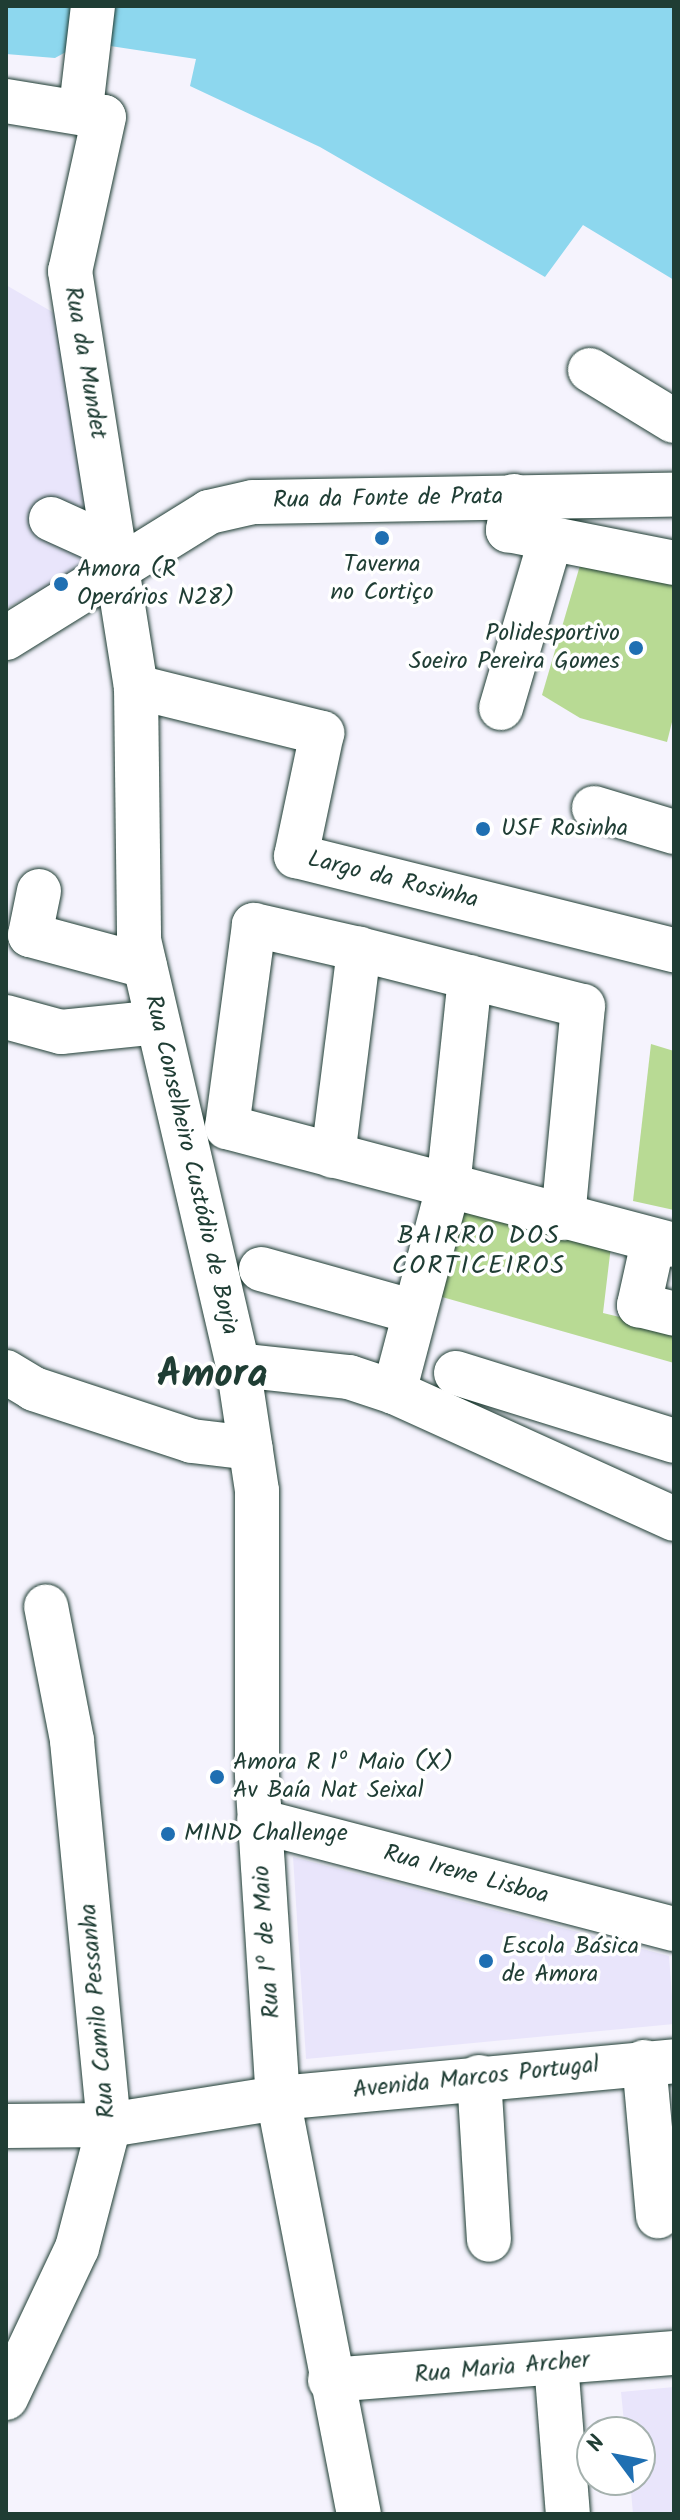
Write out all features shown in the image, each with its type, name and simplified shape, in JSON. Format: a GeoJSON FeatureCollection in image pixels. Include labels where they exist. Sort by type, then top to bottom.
{"type":"FeatureCollection","features":[{"type":"Feature","properties":{"kind":"street"},"geometry":{"type":"LineString","coordinates":[[6,101],[81,108],[93,6]]}},
{"type":"Feature","properties":{"kind":"street","name":"Rua da Mundet"},"geometry":{"type":"LineString","coordinates":[[81,108],[104,117],[70,271],[118,558]]}},
{"type":"Feature","properties":{"kind":"street"},"geometry":{"type":"LineString","coordinates":[[590,370],[674,421]]}},
{"type":"Feature","properties":{"kind":"street","name":"Rua da Fonte de Prata"},"geometry":{"type":"LineString","coordinates":[[6,638],[118,558],[209,512],[253,502],[674,495]]}},
{"type":"Feature","properties":{"kind":"street"},"geometry":{"type":"LineString","coordinates":[[514,496],[508,530],[674,563]]}},
{"type":"Feature","properties":{"kind":"street"},"geometry":{"type":"LineString","coordinates":[[51,519],[118,558]]}},
{"type":"Feature","properties":{"kind":"street"},"geometry":{"type":"LineString","coordinates":[[501,708],[551,538]]}},
{"type":"Feature","properties":{"kind":"street","name":"Rua Conselheiro Custódio de Borja"},"geometry":{"type":"LineString","coordinates":[[118,558],[136,687],[145,966],[238,1365]]}},
{"type":"Feature","properties":{"kind":"street","name":"Largo da Rosinha"},"geometry":{"type":"LineString","coordinates":[[136,687],[322,733],[296,856],[674,950]]}},
{"type":"Feature","properties":{"kind":"street"},"geometry":{"type":"LineString","coordinates":[[594,808],[674,832]]}},
{"type":"Feature","properties":{"kind":"street","name":"Rua Conselheiro Custódio de Borja"},"geometry":{"type":"LineString","coordinates":[[39,891],[30,935],[145,966]]}},
{"type":"Feature","properties":{"kind":"street"},"geometry":{"type":"LineString","coordinates":[[563,1218],[583,1006],[254,925],[227,1127],[563,1218],[663,1244],[639,1305],[674,1314]]}},
{"type":"Feature","properties":{"kind":"street"},"geometry":{"type":"LineString","coordinates":[[333,1156],[359,949]]}},
{"type":"Feature","properties":{"kind":"street"},"geometry":{"type":"LineString","coordinates":[[394,1392],[448,1187],[470,977]]}},
{"type":"Feature","properties":{"kind":"street"},"geometry":{"type":"LineString","coordinates":[[6,1017],[61,1032],[157,1022]]}},
{"type":"Feature","properties":{"kind":"street"},"geometry":{"type":"LineString","coordinates":[[261,1269],[414,1312]]}},
{"type":"Feature","properties":{"kind":"street"},"geometry":{"type":"LineString","coordinates":[[238,1365],[349,1377],[394,1392],[674,1519]]}},
{"type":"Feature","properties":{"kind":"street","name":"Rua 1º de Maio"},"geometry":{"type":"LineString","coordinates":[[238,1365],[261,1538],[259,1821],[278,2098],[330,2380],[359,2514]]}},
{"type":"Feature","properties":{"kind":"street"},"geometry":{"type":"LineString","coordinates":[[6,1372],[34,1389],[192,1441],[251,1448]]}},
{"type":"Feature","properties":{"kind":"street"},"geometry":{"type":"LineString","coordinates":[[456,1373],[674,1441]]}},
{"type":"Feature","properties":{"kind":"street"},"geometry":{"type":"LineString","coordinates":[[571,1471],[586,1414]]}},
{"type":"Feature","properties":{"kind":"street","name":"Rua Camilo Pessanha"},"geometry":{"type":"LineString","coordinates":[[6,2398],[77,2248],[109,2125],[72,1740],[46,1606]]}},
{"type":"Feature","properties":{"kind":"street","name":"Rua Irene Lisboa"},"geometry":{"type":"LineString","coordinates":[[259,1821],[674,1929]]}},
{"type":"Feature","properties":{"kind":"street"},"geometry":{"type":"LineString","coordinates":[[658,2216],[659,2061]]}},
{"type":"Feature","properties":{"kind":"street","name":"Avenida Marcos Portugal"},"geometry":{"type":"LineString","coordinates":[[10,2130],[109,2125],[278,2098],[659,2061]]}},
{"type":"Feature","properties":{"kind":"street"},"geometry":{"type":"LineString","coordinates":[[479,2077],[489,2240]]}},
{"type":"Feature","properties":{"kind":"street","name":"Rua Maria Archer"},"geometry":{"type":"LineString","coordinates":[[330,2380],[674,2353]]}},
{"type":"Feature","properties":{"kind":"street"},"geometry":{"type":"LineString","coordinates":[[556,2363],[568,2514]]}},
{"type":"Feature","properties":{"kind":"shaded area"},"geometry":{"type":"Polygon","coordinates":[[[6,285],[54,313],[108,556],[6,608],[6,285]]]}},
{"type":"Feature","properties":{"kind":"shaded area","name":"Escola Básica de Amora"},"geometry":{"type":"Polygon","coordinates":[[[293,1857],[669,1956],[674,2024],[306,2059],[293,1857]]]}},
{"type":"Feature","properties":{"kind":"shaded area"},"geometry":{"type":"Polygon","coordinates":[[[674,2387],[674,2514],[633,2514],[631,2496],[656,2496],[656,2416],[623,2416],[621,2392],[674,2387]]]}},
{"type":"Feature","properties":{"kind":"green space","name":"Polidesportivo Soeiro Pereira Gomes"},"geometry":{"type":"Polygon","coordinates":[[[581,562],[674,583],[674,714],[667,742],[580,718],[542,695],[581,562]]]}},
{"type":"Feature","properties":{"kind":"green space"},"geometry":{"type":"Polygon","coordinates":[[[651,1044],[674,1051],[674,1210],[633,1201],[651,1044]]]}},
{"type":"Feature","properties":{"kind":"green space"},"geometry":{"type":"Polygon","coordinates":[[[461,1203],[611,1246],[603,1313],[674,1330],[674,1363],[435,1295],[461,1203]]]}},
{"type":"Feature","properties":{"kind":"water"},"geometry":{"type":"Polygon","coordinates":[[[6,6],[674,6],[674,280],[583,225],[545,277],[320,147],[190,86],[196,59],[84,42],[55,58],[6,54],[6,6]]]}},
{"type":"Feature","properties":{"kind":"place","name":"Taverna no Cortiço"},"geometry":{"type":"Point","coordinates":[382,538]}},
{"type":"Feature","properties":{"kind":"place","name":"Amora (R Operários N28)"},"geometry":{"type":"Point","coordinates":[61,584]}},
{"type":"Feature","properties":{"kind":"place","name":"Polidesportivo Soeiro Pereira Gomes"},"geometry":{"type":"Point","coordinates":[636,648]}},
{"type":"Feature","properties":{"kind":"place","name":"USF Rosinha"},"geometry":{"type":"Point","coordinates":[483,829]}},
{"type":"Feature","properties":{"kind":"place","name":"Amora R 1º Maio (X) Av Baía Nat Seixal"},"geometry":{"type":"Point","coordinates":[217,1777]}},
{"type":"Feature","properties":{"kind":"place","name":"MIND Challenge"},"geometry":{"type":"Point","coordinates":[168,1834]}},
{"type":"Feature","properties":{"kind":"place","name":"Escola Básica de Amora"},"geometry":{"type":"Point","coordinates":[486,1961]}},
{"type":"Feature","properties":{"kind":"district","name":"BAIRRO DOS CORTICEIROS"},"geometry":{"type":"Point","coordinates":[479,1252]}},
{"type":"Feature","properties":{"kind":"district","name":"Amora"},"geometry":{"type":"Point","coordinates":[212,1375]}}]}
